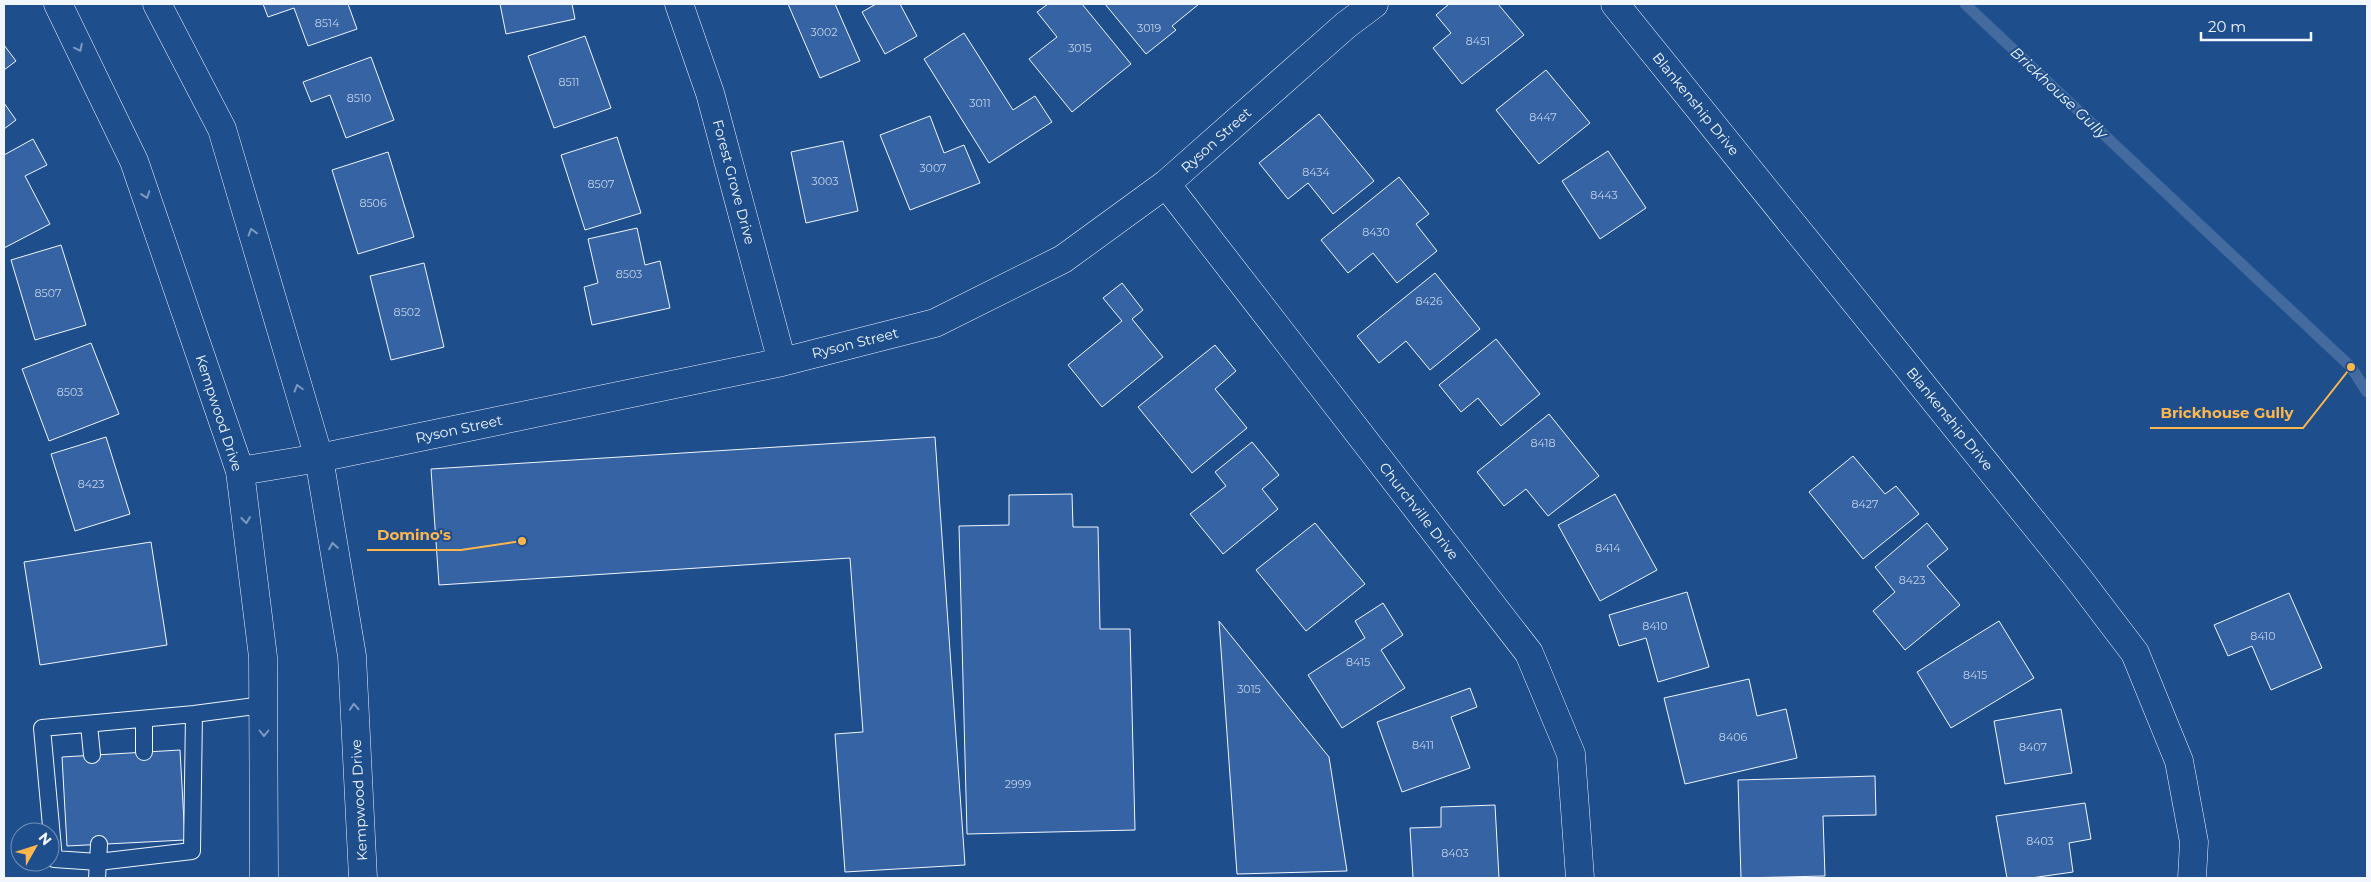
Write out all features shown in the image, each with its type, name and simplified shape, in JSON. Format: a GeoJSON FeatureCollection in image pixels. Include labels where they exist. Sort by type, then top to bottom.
{"type":"FeatureCollection","features":[{"type":"Feature","properties":{"kind":"street","name":"Kempwood Drive"},"geometry":{"type":"LineString","coordinates":[[58,4],[134,161],[240,471],[263,657],[264,878]]}},
{"type":"Feature","properties":{"kind":"street","name":"Kempwood Drive"},"geometry":{"type":"LineString","coordinates":[[157,4],[222,129],[319,458],[352,656],[363,878]]}},
{"type":"Feature","properties":{"kind":"street","name":"Forest Grove Drive"},"geometry":{"type":"LineString","coordinates":[[679,4],[710,93],[782,362]]}},
{"type":"Feature","properties":{"kind":"street","name":"Ryson Street"},"geometry":{"type":"LineString","coordinates":[[240,471],[319,458],[782,362],[936,323],[1063,259],[1166,184],[1346,25],[1374,4]]}},
{"type":"Feature","properties":{"kind":"street","name":"Blankenship Drive"},"geometry":{"type":"LineString","coordinates":[[1615,4],[2136,653],[2178,761],[2194,842],[2192,878]]}},
{"type":"Feature","properties":{"kind":"street","name":"Churchville Drive"},"geometry":{"type":"LineString","coordinates":[[1166,184],[1529,653],[1571,754],[1580,878]]}},
{"type":"Feature","properties":{"kind":"lane"},"geometry":{"type":"LineString","coordinates":[[194,714],[192,851],[150,849],[98,862],[54,859],[42,728],[194,714],[263,705]]}},
{"type":"Feature","properties":{"kind":"lane"},"geometry":{"type":"LineString","coordinates":[[144,719],[144,752]]}},
{"type":"Feature","properties":{"kind":"lane"},"geometry":{"type":"LineString","coordinates":[[89,724],[92,754]]}},
{"type":"Feature","properties":{"kind":"lane"},"geometry":{"type":"LineString","coordinates":[[97,878],[99,844]]}},
{"type":"Feature","properties":{"kind":"building"},"geometry":{"type":"Polygon","coordinates":[[[263,4],[348,4],[357,29],[308,46],[294,8],[268,17],[263,4]]]}},
{"type":"Feature","properties":{"kind":"building"},"geometry":{"type":"Polygon","coordinates":[[[500,4],[572,4],[575,19],[506,34],[500,4]]]}},
{"type":"Feature","properties":{"kind":"building"},"geometry":{"type":"Polygon","coordinates":[[[788,4],[835,4],[860,61],[820,78],[788,4]]]}},
{"type":"Feature","properties":{"kind":"building"},"geometry":{"type":"Polygon","coordinates":[[[876,4],[900,4],[917,36],[885,54],[862,12],[876,4]]]}},
{"type":"Feature","properties":{"kind":"building"},"geometry":{"type":"Polygon","coordinates":[[[1048,4],[1082,4],[1131,64],[1072,112],[1029,59],[1057,37],[1037,12],[1048,4]]]}},
{"type":"Feature","properties":{"kind":"building"},"geometry":{"type":"Polygon","coordinates":[[[1105,4],[1199,4],[1172,26],[1176,30],[1146,54],[1105,4]]]}},
{"type":"Feature","properties":{"kind":"building"},"geometry":{"type":"Polygon","coordinates":[[[1449,4],[1498,4],[1524,35],[1462,84],[1433,48],[1451,33],[1436,15],[1449,4]]]}},
{"type":"Feature","properties":{"kind":"building"},"geometry":{"type":"Polygon","coordinates":[[[964,33],[1013,110],[1035,96],[1052,122],[989,163],[924,59],[964,33]]]}},
{"type":"Feature","properties":{"kind":"building"},"geometry":{"type":"Polygon","coordinates":[[[585,36],[611,108],[554,128],[528,56],[585,36]]]}},
{"type":"Feature","properties":{"kind":"building"},"geometry":{"type":"Polygon","coordinates":[[[4,45],[16,61],[4,70],[4,45]]]}},
{"type":"Feature","properties":{"kind":"building"},"geometry":{"type":"Polygon","coordinates":[[[371,57],[394,120],[346,138],[330,95],[311,102],[303,82],[371,57]]]}},
{"type":"Feature","properties":{"kind":"building"},"geometry":{"type":"Polygon","coordinates":[[[1546,70],[1590,123],[1539,164],[1496,110],[1546,70]]]}},
{"type":"Feature","properties":{"kind":"building"},"geometry":{"type":"Polygon","coordinates":[[[4,103],[16,120],[4,129],[4,103]]]}},
{"type":"Feature","properties":{"kind":"building"},"geometry":{"type":"Polygon","coordinates":[[[1319,114],[1374,181],[1333,214],[1308,183],[1288,199],[1259,163],[1319,114]]]}},
{"type":"Feature","properties":{"kind":"building"},"geometry":{"type":"Polygon","coordinates":[[[930,116],[944,153],[964,145],[980,183],[910,210],[880,135],[930,116]]]}},
{"type":"Feature","properties":{"kind":"building"},"geometry":{"type":"Polygon","coordinates":[[[617,137],[641,213],[585,230],[561,155],[617,137]]]}},
{"type":"Feature","properties":{"kind":"building"},"geometry":{"type":"Polygon","coordinates":[[[33,139],[47,165],[25,176],[50,224],[4,248],[4,155],[33,139]]]}},
{"type":"Feature","properties":{"kind":"building"},"geometry":{"type":"Polygon","coordinates":[[[843,141],[858,211],[806,223],[791,152],[843,141]]]}},
{"type":"Feature","properties":{"kind":"building"},"geometry":{"type":"Polygon","coordinates":[[[1608,151],[1646,208],[1600,239],[1562,181],[1608,151]]]}},
{"type":"Feature","properties":{"kind":"building"},"geometry":{"type":"Polygon","coordinates":[[[388,152],[414,237],[358,254],[332,170],[388,152]]]}},
{"type":"Feature","properties":{"kind":"building"},"geometry":{"type":"Polygon","coordinates":[[[1399,177],[1429,214],[1416,224],[1437,251],[1397,283],[1373,253],[1348,273],[1321,240],[1399,177]]]}},
{"type":"Feature","properties":{"kind":"building"},"geometry":{"type":"Polygon","coordinates":[[[637,228],[645,265],[660,261],[670,308],[592,325],[584,287],[598,283],[588,239],[637,228]]]}},
{"type":"Feature","properties":{"kind":"building"},"geometry":{"type":"Polygon","coordinates":[[[61,245],[86,325],[35,340],[11,260],[61,245]]]}},
{"type":"Feature","properties":{"kind":"building"},"geometry":{"type":"Polygon","coordinates":[[[424,263],[444,347],[391,360],[370,276],[424,263]]]}},
{"type":"Feature","properties":{"kind":"building"},"geometry":{"type":"Polygon","coordinates":[[[1435,273],[1480,329],[1430,370],[1406,341],[1379,363],[1357,336],[1435,273]]]}},
{"type":"Feature","properties":{"kind":"building"},"geometry":{"type":"Polygon","coordinates":[[[1122,283],[1143,310],[1132,319],[1163,357],[1102,407],[1068,365],[1122,321],[1103,298],[1122,283]]]}},
{"type":"Feature","properties":{"kind":"building"},"geometry":{"type":"Polygon","coordinates":[[[1496,339],[1540,394],[1501,426],[1478,398],[1461,412],[1439,385],[1496,339]]]}},
{"type":"Feature","properties":{"kind":"building"},"geometry":{"type":"Polygon","coordinates":[[[91,343],[119,414],[49,441],[22,369],[91,343]]]}},
{"type":"Feature","properties":{"kind":"building"},"geometry":{"type":"Polygon","coordinates":[[[1215,345],[1236,371],[1215,389],[1247,428],[1192,473],[1138,407],[1215,345]]]}},
{"type":"Feature","properties":{"kind":"building"},"geometry":{"type":"Polygon","coordinates":[[[1549,414],[1599,476],[1548,516],[1526,489],[1504,506],[1477,472],[1549,414]]]}},
{"type":"Feature","properties":{"kind":"building"},"geometry":{"type":"Polygon","coordinates":[[[106,437],[130,514],[75,531],[51,454],[106,437]]]}},
{"type":"Feature","properties":{"kind":"building"},"geometry":{"type":"Polygon","coordinates":[[[935,437],[965,865],[845,872],[835,734],[863,732],[850,558],[439,585],[431,469],[935,437]]]}},
{"type":"Feature","properties":{"kind":"building"},"geometry":{"type":"Polygon","coordinates":[[[1252,442],[1279,475],[1262,489],[1278,509],[1223,554],[1190,514],[1226,486],[1215,472],[1252,442]]]}},
{"type":"Feature","properties":{"kind":"building"},"geometry":{"type":"Polygon","coordinates":[[[1853,456],[1885,494],[1896,486],[1919,514],[1863,559],[1809,492],[1853,456]]]}},
{"type":"Feature","properties":{"kind":"building"},"geometry":{"type":"Polygon","coordinates":[[[1072,494],[1073,527],[1098,527],[1100,629],[1130,629],[1135,830],[967,834],[959,526],[1009,525],[1009,495],[1072,494]]]}},
{"type":"Feature","properties":{"kind":"building"},"geometry":{"type":"Polygon","coordinates":[[[1615,494],[1657,570],[1600,601],[1558,525],[1615,494]]]}},
{"type":"Feature","properties":{"kind":"building"},"geometry":{"type":"Polygon","coordinates":[[[1315,523],[1365,584],[1306,631],[1256,570],[1315,523]]]}},
{"type":"Feature","properties":{"kind":"building"},"geometry":{"type":"Polygon","coordinates":[[[1927,523],[1948,549],[1927,566],[1960,605],[1905,650],[1873,611],[1895,592],[1875,567],[1927,523]]]}},
{"type":"Feature","properties":{"kind":"building"},"geometry":{"type":"Polygon","coordinates":[[[151,542],[167,645],[40,665],[24,562],[151,542]]]}},
{"type":"Feature","properties":{"kind":"building"},"geometry":{"type":"Polygon","coordinates":[[[1687,592],[1709,667],[1658,682],[1646,638],[1619,646],[1609,615],[1687,592]]]}},
{"type":"Feature","properties":{"kind":"building"},"geometry":{"type":"Polygon","coordinates":[[[2289,593],[2322,668],[2271,690],[2252,646],[2228,656],[2214,625],[2289,593]]]}},
{"type":"Feature","properties":{"kind":"building"},"geometry":{"type":"Polygon","coordinates":[[[1383,603],[1403,635],[1381,650],[1405,688],[1342,728],[1308,675],[1365,638],[1355,621],[1383,603]]]}},
{"type":"Feature","properties":{"kind":"building"},"geometry":{"type":"Polygon","coordinates":[[[1219,621],[1329,757],[1347,871],[1237,874],[1219,621]]]}},
{"type":"Feature","properties":{"kind":"building"},"geometry":{"type":"Polygon","coordinates":[[[1999,621],[2034,678],[1951,728],[1917,672],[1999,621]]]}},
{"type":"Feature","properties":{"kind":"building"},"geometry":{"type":"Polygon","coordinates":[[[1749,679],[1757,716],[1786,709],[1797,758],[1685,784],[1664,698],[1749,679]]]}},
{"type":"Feature","properties":{"kind":"building"},"geometry":{"type":"Polygon","coordinates":[[[1470,688],[1477,707],[1451,717],[1470,768],[1402,792],[1377,722],[1470,688]]]}},
{"type":"Feature","properties":{"kind":"building"},"geometry":{"type":"Polygon","coordinates":[[[2061,709],[2072,773],[2005,784],[1994,721],[2061,709]]]}},
{"type":"Feature","properties":{"kind":"building"},"geometry":{"type":"Polygon","coordinates":[[[180,750],[185,840],[67,846],[62,757],[180,750]]]}},
{"type":"Feature","properties":{"kind":"building"},"geometry":{"type":"Polygon","coordinates":[[[1875,776],[1876,815],[1823,816],[1825,876],[1741,878],[1738,780],[1875,776]]]}},
{"type":"Feature","properties":{"kind":"building"},"geometry":{"type":"Polygon","coordinates":[[[2085,803],[2091,839],[2069,843],[2073,872],[2031,878],[2007,878],[1996,816],[2085,803]]]}},
{"type":"Feature","properties":{"kind":"building"},"geometry":{"type":"Polygon","coordinates":[[[1495,805],[1499,878],[1413,878],[1410,828],[1441,827],[1441,807],[1495,805]]]}},
{"type":"Feature","properties":{"kind":"waterway","name":"Brickhouse Gully"},"geometry":{"type":"LineString","coordinates":[[1965,4],[2351,367],[2367,392]]}},
{"type":"Feature","properties":{"kind":"place","name":"Brickhouse Gully"},"geometry":{"type":"Point","coordinates":[2351,367]}},
{"type":"Feature","properties":{"kind":"place","name":"Domino's"},"geometry":{"type":"Point","coordinates":[522,541]}}]}
